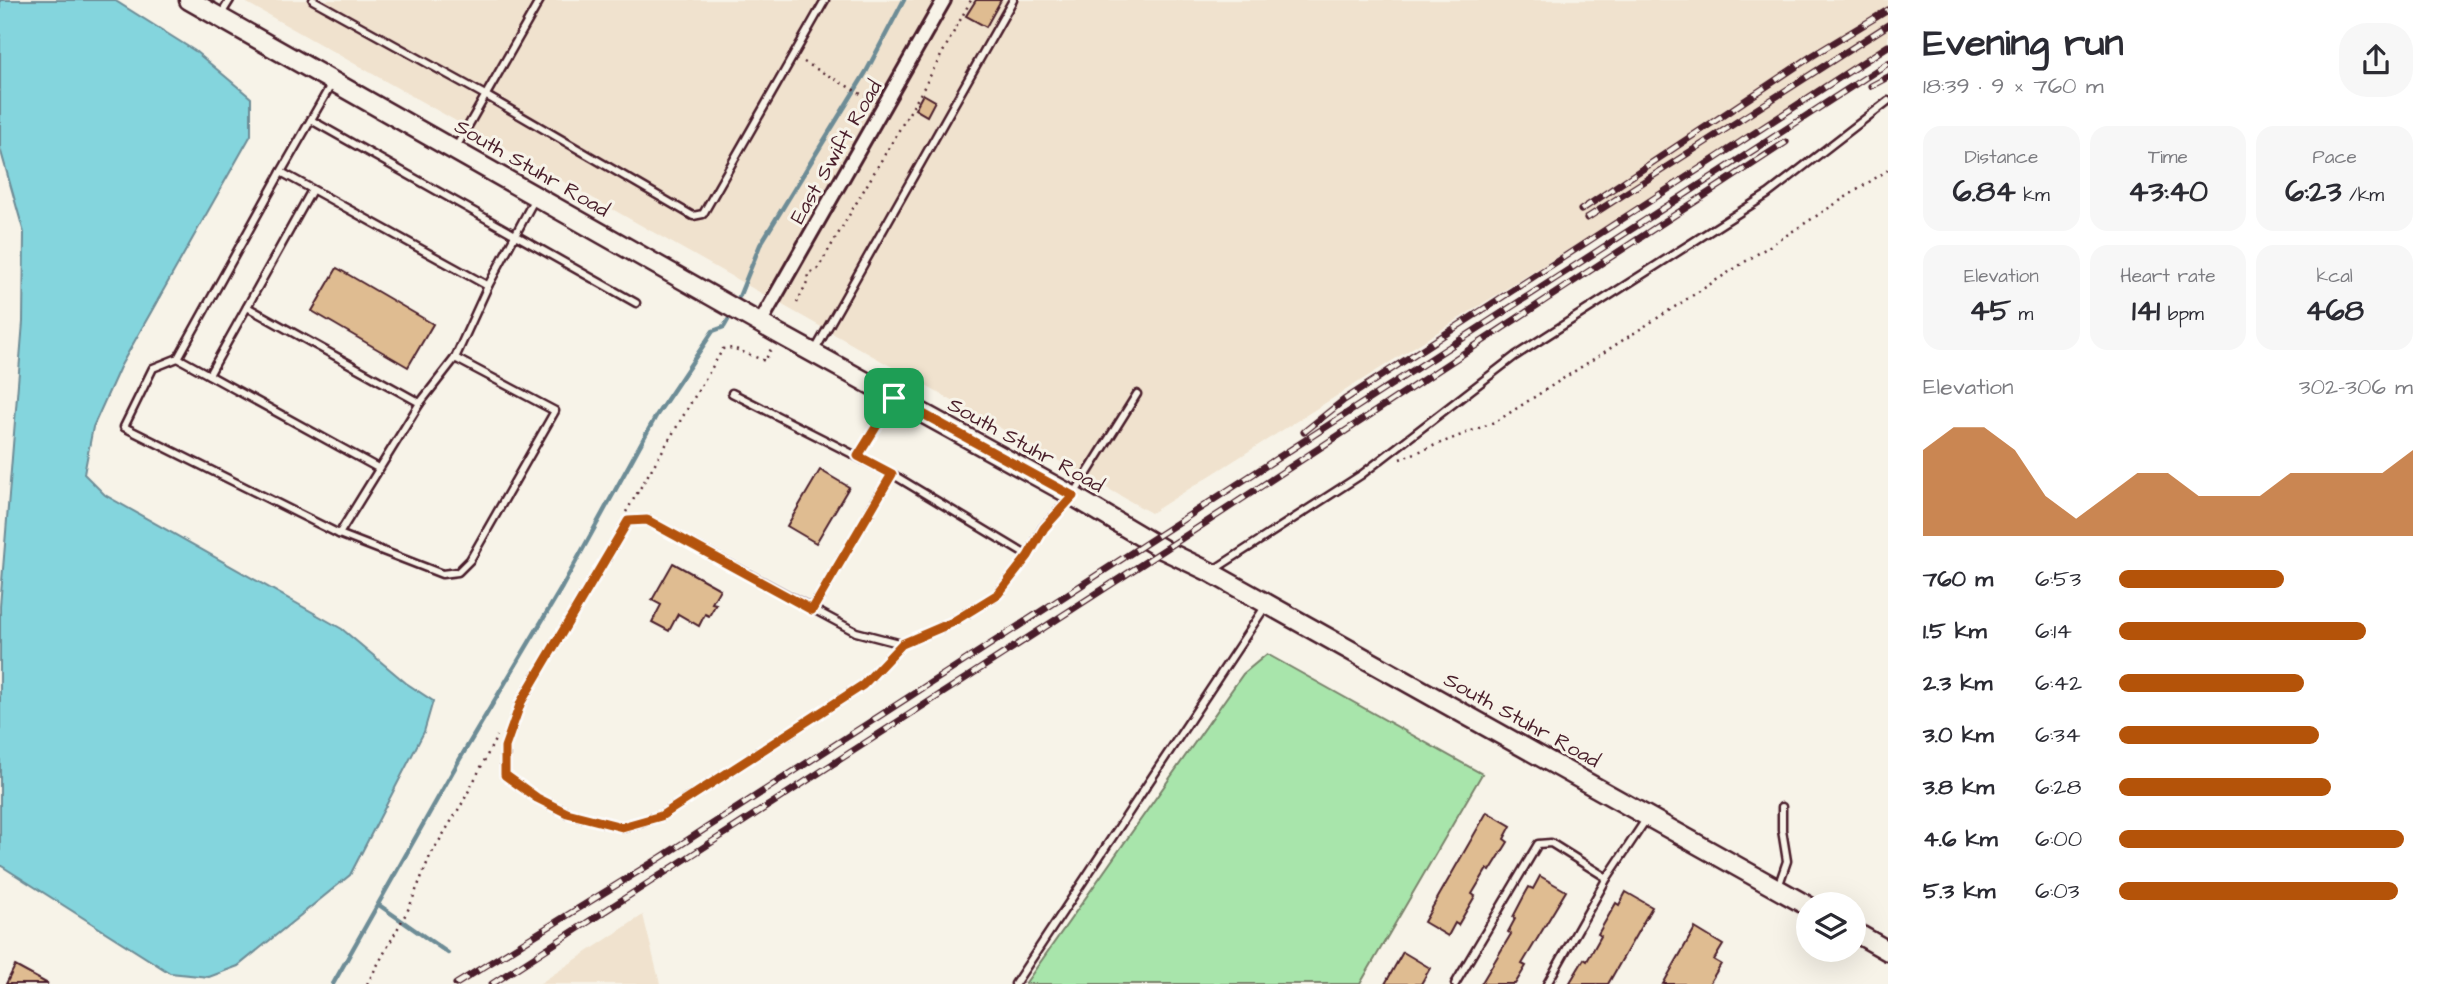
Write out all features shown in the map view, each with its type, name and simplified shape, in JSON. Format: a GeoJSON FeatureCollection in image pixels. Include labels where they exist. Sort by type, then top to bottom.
{"type":"FeatureCollection","features":[{"type":"Feature","properties":{"kind":"main road","name":"South Stuhr Road"},"geometry":{"type":"LineString","coordinates":[[188,0],[813,353],[1073,496],[1164,550],[1210,572],[1796,899]]}},
{"type":"Feature","properties":{"kind":"main road"},"geometry":{"type":"LineString","coordinates":[[1866,938],[1888,951]]}},
{"type":"Feature","properties":{"kind":"street","name":"East Swift Road"},"geometry":{"type":"LineString","coordinates":[[760,323],[944,0]]}},
{"type":"Feature","properties":{"kind":"lane"},"geometry":{"type":"LineString","coordinates":[[220,18],[230,0]]}},
{"type":"Feature","properties":{"kind":"lane"},"geometry":{"type":"LineString","coordinates":[[313,0],[485,95],[693,216],[703,214],[825,0]]}},
{"type":"Feature","properties":{"kind":"lane"},"geometry":{"type":"LineString","coordinates":[[454,150],[540,0]]}},
{"type":"Feature","properties":{"kind":"lane"},"geometry":{"type":"LineString","coordinates":[[813,353],[1013,0]]}},
{"type":"Feature","properties":{"kind":"lane"},"geometry":{"type":"LineString","coordinates":[[333,81],[178,358],[153,368],[124,427],[340,534],[442,574],[458,572],[470,560],[555,411],[455,358]]}},
{"type":"Feature","properties":{"kind":"lane"},"geometry":{"type":"LineString","coordinates":[[1210,572],[1361,475],[1515,356],[1768,194],[1888,101]]}},
{"type":"Feature","properties":{"kind":"lane"},"geometry":{"type":"LineString","coordinates":[[311,120],[636,303]]}},
{"type":"Feature","properties":{"kind":"lane"},"geometry":{"type":"LineString","coordinates":[[281,172],[488,286]]}},
{"type":"Feature","properties":{"kind":"lane"},"geometry":{"type":"LineString","coordinates":[[209,375],[312,190]]}},
{"type":"Feature","properties":{"kind":"lane"},"geometry":{"type":"LineString","coordinates":[[340,534],[420,403],[455,358],[488,286],[536,197]]}},
{"type":"Feature","properties":{"kind":"lane"},"geometry":{"type":"LineString","coordinates":[[247,307],[420,403]]}},
{"type":"Feature","properties":{"kind":"lane"},"geometry":{"type":"LineString","coordinates":[[178,358],[378,468]]}},
{"type":"Feature","properties":{"kind":"lane"},"geometry":{"type":"LineString","coordinates":[[732,393],[892,474],[1028,556]]}},
{"type":"Feature","properties":{"kind":"lane"},"geometry":{"type":"LineString","coordinates":[[902,644],[856,632],[647,520],[628,521],[521,702],[505,747],[505,775],[537,798],[567,813],[622,827],[661,816],[863,685],[902,644],[951,623],[998,594],[1028,556],[1044,528],[1073,496],[1137,394]]}},
{"type":"Feature","properties":{"kind":"lane"},"geometry":{"type":"LineString","coordinates":[[858,456],[894,398]]}},
{"type":"Feature","properties":{"kind":"lane"},"geometry":{"type":"LineString","coordinates":[[812,610],[892,474]]}},
{"type":"Feature","properties":{"kind":"lane"},"geometry":{"type":"LineString","coordinates":[[1015,984],[1267,604]]}},
{"type":"Feature","properties":{"kind":"lane"},"geometry":{"type":"LineString","coordinates":[[1777,889],[1787,861],[1782,831],[1782,807]]}},
{"type":"Feature","properties":{"kind":"lane"},"geometry":{"type":"LineString","coordinates":[[1547,984],[1607,878],[1648,817]]}},
{"type":"Feature","properties":{"kind":"lane"},"geometry":{"type":"LineString","coordinates":[[1455,984],[1538,844],[1551,844],[1607,878]]}},
{"type":"Feature","properties":{"kind":"path"},"geometry":{"type":"LineString","coordinates":[[797,303],[807,282],[808,273],[817,270],[922,91],[971,0]]}},
{"type":"Feature","properties":{"kind":"path"},"geometry":{"type":"LineString","coordinates":[[804,62],[870,99]]}},
{"type":"Feature","properties":{"kind":"path"},"geometry":{"type":"LineString","coordinates":[[1398,460],[1497,421],[1888,170]]}},
{"type":"Feature","properties":{"kind":"path"},"geometry":{"type":"LineString","coordinates":[[367,984],[405,914]]}},
{"type":"Feature","properties":{"kind":"shaded area"},"geometry":{"type":"Polygon","coordinates":[[[248,0],[1888,0],[1888,48],[1151,513],[247,3],[248,0]]]}},
{"type":"Feature","properties":{"kind":"shaded area"},"geometry":{"type":"Polygon","coordinates":[[[643,915],[660,984],[539,984],[643,915]]]}},
{"type":"Feature","properties":{"kind":"green space"},"geometry":{"type":"Polygon","coordinates":[[[1267,654],[1482,774],[1360,984],[1025,984],[1243,674],[1267,654]]]}},
{"type":"Feature","properties":{"kind":"water"},"geometry":{"type":"Polygon","coordinates":[[[0,0],[114,0],[195,51],[251,98],[251,135],[120,367],[93,427],[84,474],[105,495],[342,629],[406,683],[433,701],[424,732],[350,875],[238,966],[209,977],[170,973],[0,865],[0,606],[23,322],[24,233],[0,148],[0,0]]]}},
{"type":"Feature","properties":{"kind":"building"},"geometry":{"type":"Polygon","coordinates":[[[976,0],[1001,0],[986,27],[966,16],[976,0]]]}},
{"type":"Feature","properties":{"kind":"building"},"geometry":{"type":"Polygon","coordinates":[[[923,94],[935,101],[927,116],[915,109],[923,94]]]}},
{"type":"Feature","properties":{"kind":"building"},"geometry":{"type":"Polygon","coordinates":[[[337,268],[433,324],[408,367],[312,311],[337,268]]]}},
{"type":"Feature","properties":{"kind":"building"},"geometry":{"type":"Polygon","coordinates":[[[820,470],[849,487],[816,543],[787,526],[820,470]]]}},
{"type":"Feature","properties":{"kind":"building"},"geometry":{"type":"Polygon","coordinates":[[[673,563],[720,589],[712,603],[716,604],[709,616],[705,614],[699,626],[678,614],[669,631],[652,622],[661,605],[652,600],[673,563]]]}},
{"type":"Feature","properties":{"kind":"building"},"geometry":{"type":"Polygon","coordinates":[[[1487,812],[1511,826],[1504,839],[1508,842],[1490,871],[1487,869],[1472,894],[1475,896],[1458,925],[1455,923],[1448,936],[1424,922],[1487,812]]]}},
{"type":"Feature","properties":{"kind":"building"},"geometry":{"type":"Polygon","coordinates":[[[1540,876],[1566,891],[1522,964],[1526,966],[1515,984],[1481,984],[1511,934],[1508,932],[1515,919],[1513,917],[1524,896],[1529,887],[1533,889],[1540,876]]]}},
{"type":"Feature","properties":{"kind":"building"},"geometry":{"type":"Polygon","coordinates":[[[1626,892],[1652,907],[1608,984],[1569,984],[1584,959],[1587,961],[1601,936],[1598,934],[1616,903],[1619,905],[1626,892]]]}},
{"type":"Feature","properties":{"kind":"building"},"geometry":{"type":"Polygon","coordinates":[[[1695,928],[1723,945],[1714,960],[1721,964],[1709,984],[1663,984],[1695,928]]]}},
{"type":"Feature","properties":{"kind":"building"},"geometry":{"type":"Polygon","coordinates":[[[1403,952],[1430,968],[1421,984],[1385,984],[1403,952]]]}},
{"type":"Feature","properties":{"kind":"building"},"geometry":{"type":"Polygon","coordinates":[[[15,966],[48,984],[6,984],[15,966]]]}},
{"type":"Feature","properties":{"kind":"waterway"},"geometry":{"type":"LineString","coordinates":[[739,297],[760,245],[866,72],[904,0]]}},
{"type":"Feature","properties":{"kind":"waterway"},"geometry":{"type":"LineString","coordinates":[[333,984],[461,757],[562,587],[656,416],[713,331],[724,327],[728,320]]}},
{"type":"Feature","properties":{"kind":"waterway"},"geometry":{"type":"LineString","coordinates":[[379,905],[448,953]]}},
{"type":"Feature","properties":{"kind":"railway"},"geometry":{"type":"LineString","coordinates":[[1581,210],[1812,56],[1888,10]]}},
{"type":"Feature","properties":{"kind":"railway"},"geometry":{"type":"LineString","coordinates":[[1587,218],[1888,25]]}},
{"type":"Feature","properties":{"kind":"railway"},"geometry":{"type":"LineString","coordinates":[[1304,432],[1344,400],[1888,46]]}},
{"type":"Feature","properties":{"kind":"railway"},"geometry":{"type":"LineString","coordinates":[[456,984],[660,858],[1888,63]]}},
{"type":"Feature","properties":{"kind":"railway"},"geometry":{"type":"LineString","coordinates":[[1871,86],[1888,77]]}},
{"type":"Feature","properties":{"kind":"railway"},"geometry":{"type":"LineString","coordinates":[[492,984],[1164,550],[1786,142]]}},
{"type":"Feature","properties":{"kind":"route"},"geometry":{"type":"LineString","coordinates":[[894,398],[1073,496],[1044,528],[1028,556],[998,594],[951,623],[902,644],[863,685],[661,816],[622,827],[567,813],[537,798],[505,775],[505,747],[521,702],[628,521],[647,520],[812,610],[892,474],[858,456],[894,398]]}}]}
